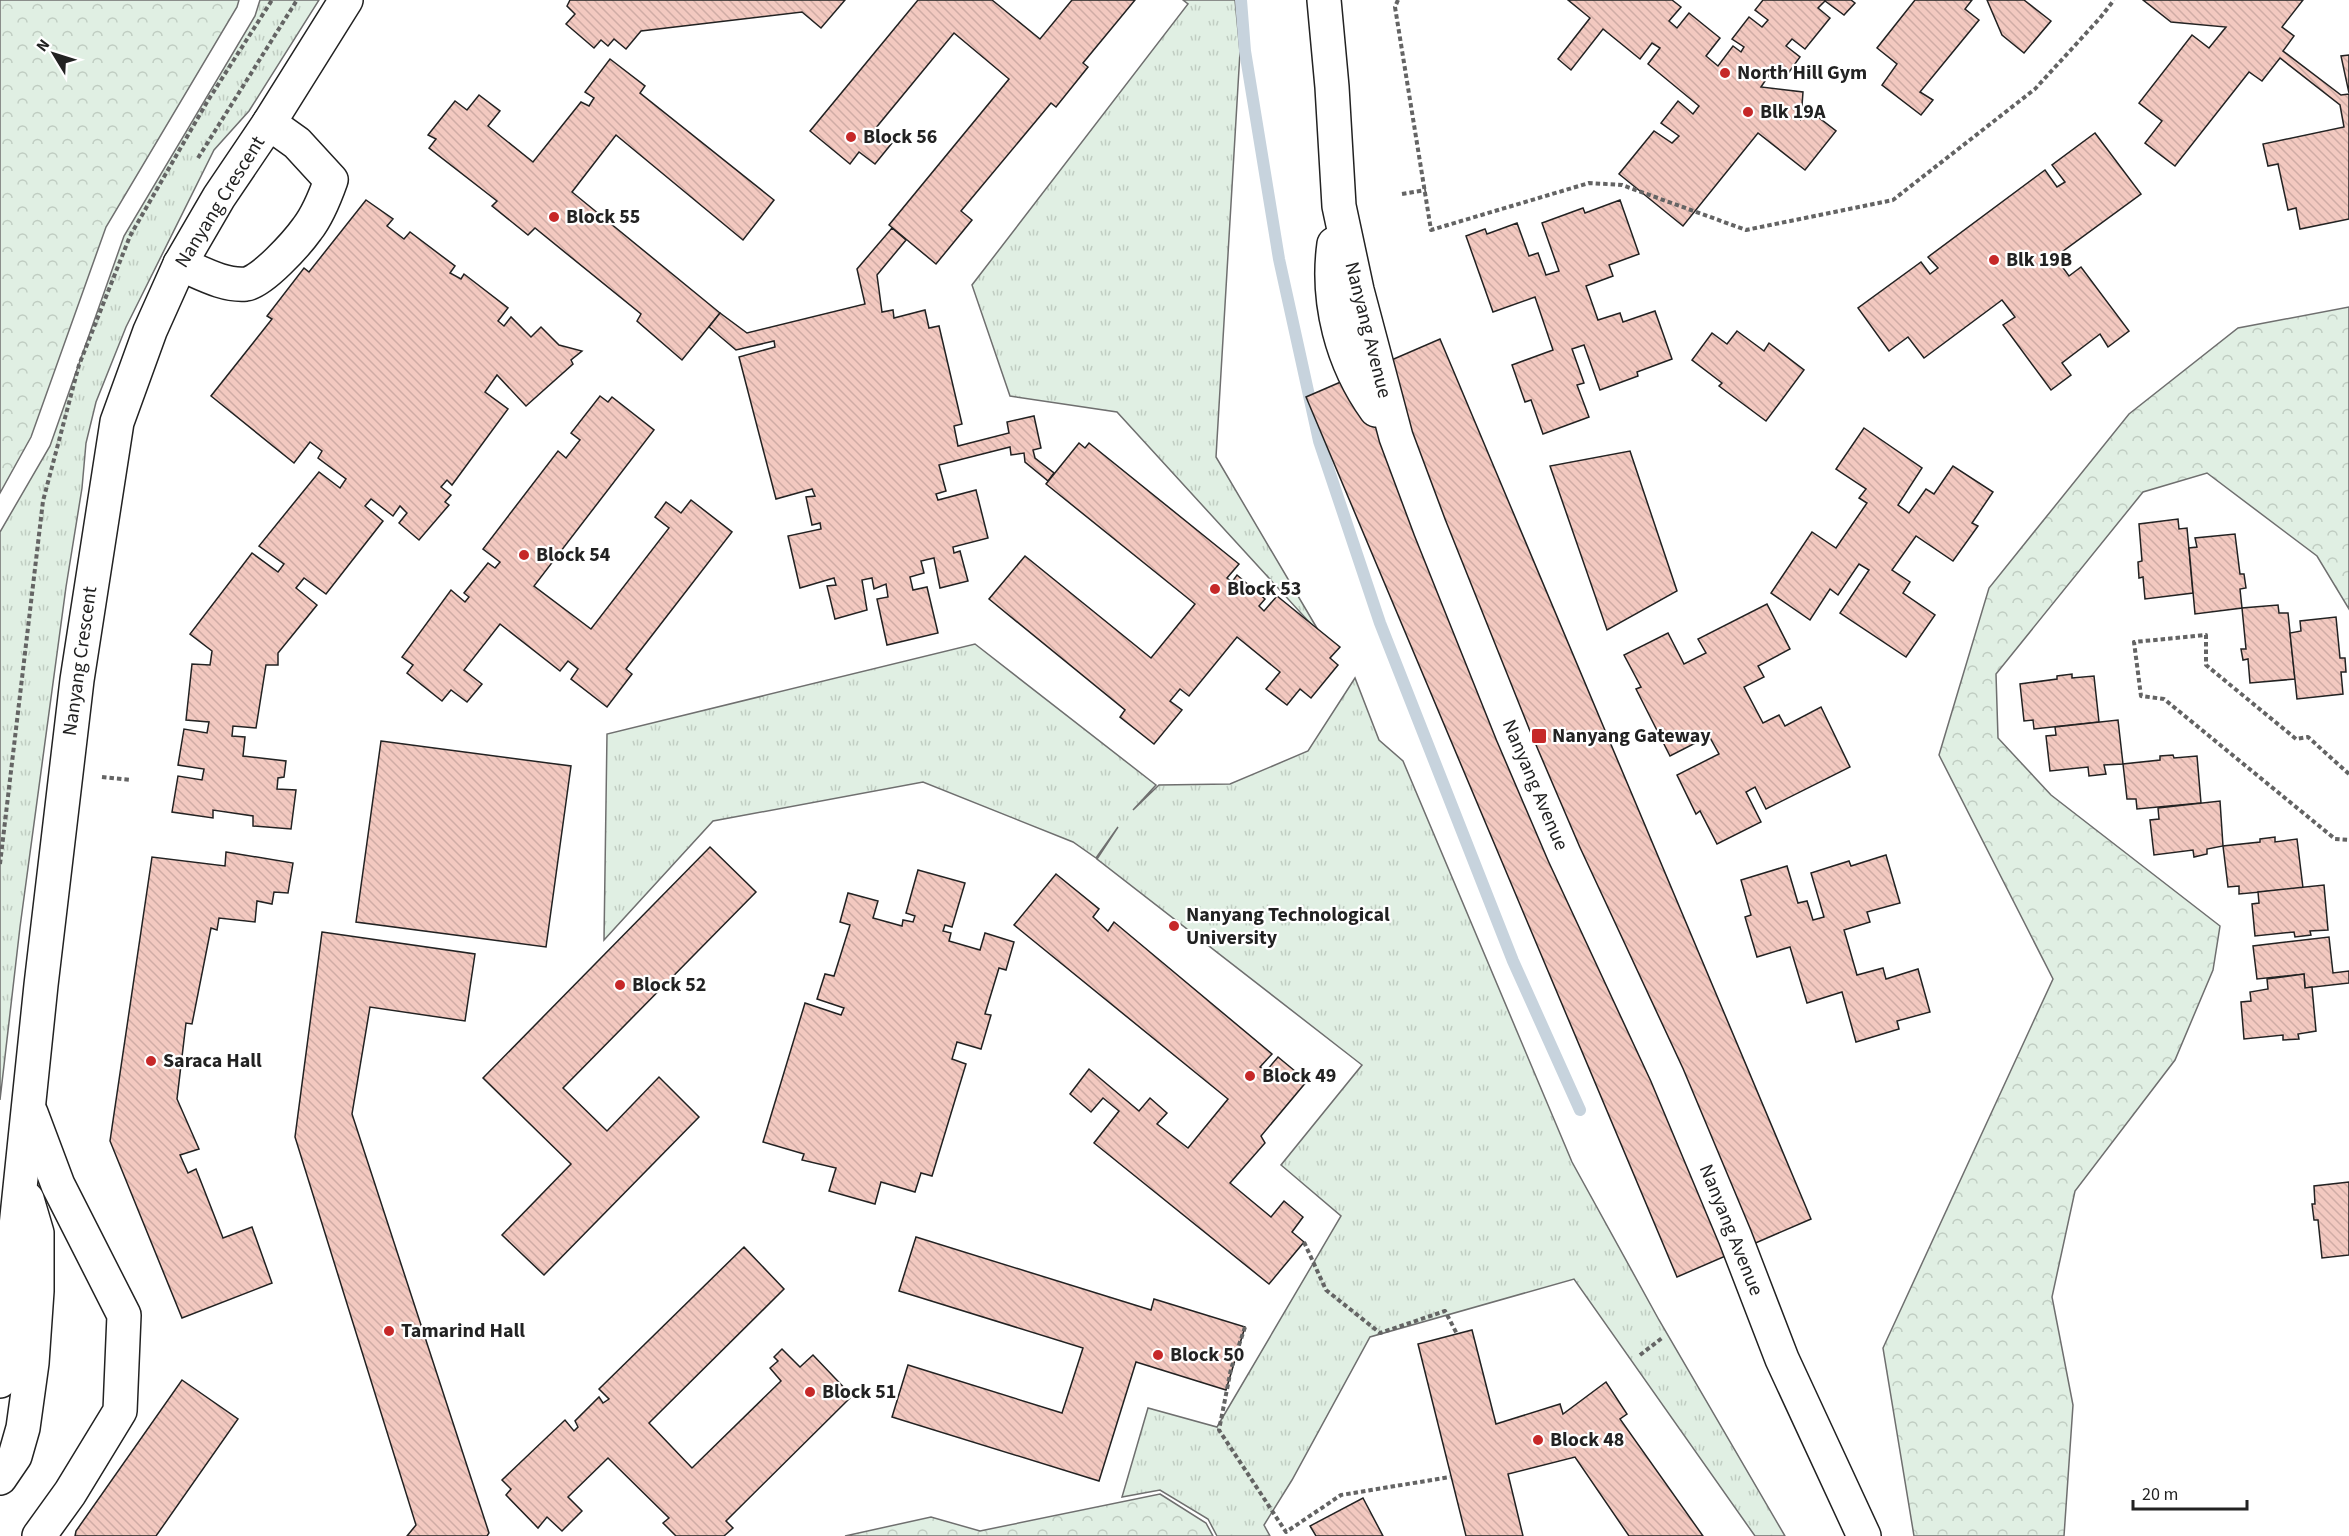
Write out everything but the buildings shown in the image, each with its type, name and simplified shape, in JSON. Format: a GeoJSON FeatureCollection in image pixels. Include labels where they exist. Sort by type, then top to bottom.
{"type":"FeatureCollection","features":[{"type":"Feature","properties":{"kind":"street","name":"Nanyang Crescent"},"geometry":{"type":"LineString","coordinates":[[0,1381],[20,1178],[77,680],[117,422],[150,331],[180,264],[219,197],[269,123],[346,0]]}},
{"type":"Feature","properties":{"kind":"street"},"geometry":{"type":"LineString","coordinates":[[180,264],[226,282],[248,284],[268,271],[307,229],[324,199],[331,180],[297,143],[269,123],[311,81],[349,22],[358,0]]}},
{"type":"Feature","properties":{"kind":"street","name":"Nanyang Avenue"},"geometry":{"type":"LineString","coordinates":[[1324,0],[1339,206],[1357,290],[1396,437],[1518,746],[1569,865],[1667,1076],[1735,1237],[1782,1359],[1864,1536]]}},
{"type":"Feature","properties":{"kind":"street"},"geometry":{"type":"LineString","coordinates":[[28,1106],[58,1185],[124,1315],[120,1411],[70,1493],[39,1536]]}},
{"type":"Feature","properties":{"kind":"street"},"geometry":{"type":"LineString","coordinates":[[0,1478],[15,1456],[24,1428],[36,1303],[37,1233],[20,1178]]}},
{"type":"Feature","properties":{"kind":"path"},"geometry":{"type":"LineString","coordinates":[[1398,0],[1395,7],[1431,230],[1589,183],[1622,184],[1746,230],[1893,200],[2035,89],[2114,0]]}},
{"type":"Feature","properties":{"kind":"path"},"geometry":{"type":"LineString","coordinates":[[1402,194],[1426,190]]}},
{"type":"Feature","properties":{"kind":"path"},"geometry":{"type":"LineString","coordinates":[[2349,774],[2308,737],[2296,738],[2206,665],[2206,635],[2134,642],[2141,696],[2164,699],[2336,839],[2349,840]]}},
{"type":"Feature","properties":{"kind":"path"},"geometry":{"type":"LineString","coordinates":[[102,777],[131,780]]}},
{"type":"Feature","properties":{"kind":"path"},"geometry":{"type":"LineString","coordinates":[[1304,1242],[1326,1290],[1380,1333],[1445,1311],[1457,1334]]}},
{"type":"Feature","properties":{"kind":"path"},"geometry":{"type":"LineString","coordinates":[[1245,1327],[1231,1369],[1219,1430],[1286,1532],[1341,1495],[1450,1477]]}},
{"type":"Feature","properties":{"kind":"path"},"geometry":{"type":"LineString","coordinates":[[1640,1355],[1662,1338]]}},
{"type":"Feature","properties":{"kind":"green space"},"geometry":{"type":"Polygon","coordinates":[[[0,0],[239,0],[237,7],[106,227],[31,437],[0,493],[0,0]]]}},
{"type":"Feature","properties":{"kind":"green space"},"geometry":{"type":"Polygon","coordinates":[[[260,0],[319,0],[249,111],[214,150],[126,327],[96,402],[86,443],[82,488],[66,587],[20,927],[0,1100],[0,532],[50,446],[124,236],[255,16],[260,0]]]}},
{"type":"Feature","properties":{"kind":"green space"},"geometry":{"type":"Polygon","coordinates":[[[1183,0],[1235,0],[1240,52],[1216,457],[1321,635],[1117,412],[1010,396],[972,285],[1188,4],[1183,0]]]}},
{"type":"Feature","properties":{"kind":"green space"},"geometry":{"type":"Polygon","coordinates":[[[2349,307],[2349,609],[2317,556],[2207,473],[2143,492],[1996,674],[1998,738],[2051,795],[2220,926],[2213,970],[2175,1060],[2075,1191],[2052,1297],[2073,1405],[2064,1536],[1914,1536],[1883,1348],[2053,979],[1939,755],[1989,588],[2129,414],[2238,328],[2349,307]]]}},
{"type":"Feature","properties":{"kind":"green space"},"geometry":{"type":"Polygon","coordinates":[[[975,644],[1156,785],[1133,810],[1159,785],[1230,784],[1308,751],[1355,678],[1379,740],[1403,761],[1572,1162],[1659,1320],[1785,1536],[1755,1536],[1574,1279],[1370,1337],[1292,1480],[1264,1525],[1270,1536],[1217,1536],[1208,1519],[1160,1490],[1122,1497],[1148,1408],[1217,1427],[1341,1216],[1281,1165],[1362,1065],[1097,859],[1118,827],[1096,858],[1073,842],[923,782],[713,821],[604,940],[607,734],[975,644]]]}},
{"type":"Feature","properties":{"kind":"green space"},"geometry":{"type":"Polygon","coordinates":[[[1160,1494],[1206,1523],[1213,1536],[845,1536],[931,1517],[980,1531],[1160,1494]]]}},
{"type":"Feature","properties":{"kind":"waterway"},"geometry":{"type":"LineString","coordinates":[[1241,0],[1245,51],[1279,259],[1319,441],[1380,623],[1513,961],[1580,1110]]}},
{"type":"Feature","properties":{"kind":"place","name":"North Hill Gym"},"geometry":{"type":"Point","coordinates":[1725,73]}},
{"type":"Feature","properties":{"kind":"place","name":"Blk 19A"},"geometry":{"type":"Point","coordinates":[1748,112]}},
{"type":"Feature","properties":{"kind":"place","name":"Block 56"},"geometry":{"type":"Point","coordinates":[851,137]}},
{"type":"Feature","properties":{"kind":"place","name":"Block 55"},"geometry":{"type":"Point","coordinates":[554,217]}},
{"type":"Feature","properties":{"kind":"place","name":"Blk 19B"},"geometry":{"type":"Point","coordinates":[1994,260]}},
{"type":"Feature","properties":{"kind":"place","name":"Block 54"},"geometry":{"type":"Point","coordinates":[524,555]}},
{"type":"Feature","properties":{"kind":"place","name":"Block 53"},"geometry":{"type":"Point","coordinates":[1215,589]}},
{"type":"Feature","properties":{"kind":"place","name":"Nanyang Gateway"},"geometry":{"type":"Point","coordinates":[1539,736]}},
{"type":"Feature","properties":{"kind":"place","name":"Nanyang Technological University"},"geometry":{"type":"Point","coordinates":[1174,926]}},
{"type":"Feature","properties":{"kind":"place","name":"Block 52"},"geometry":{"type":"Point","coordinates":[620,985]}},
{"type":"Feature","properties":{"kind":"place","name":"Saraca Hall"},"geometry":{"type":"Point","coordinates":[151,1061]}},
{"type":"Feature","properties":{"kind":"place","name":"Block 49"},"geometry":{"type":"Point","coordinates":[1250,1076]}},
{"type":"Feature","properties":{"kind":"place","name":"Tamarind Hall"},"geometry":{"type":"Point","coordinates":[389,1331]}},
{"type":"Feature","properties":{"kind":"place","name":"Block 50"},"geometry":{"type":"Point","coordinates":[1158,1355]}},
{"type":"Feature","properties":{"kind":"place","name":"Block 51"},"geometry":{"type":"Point","coordinates":[810,1392]}},
{"type":"Feature","properties":{"kind":"place","name":"Block 48"},"geometry":{"type":"Point","coordinates":[1538,1440]}}]}
